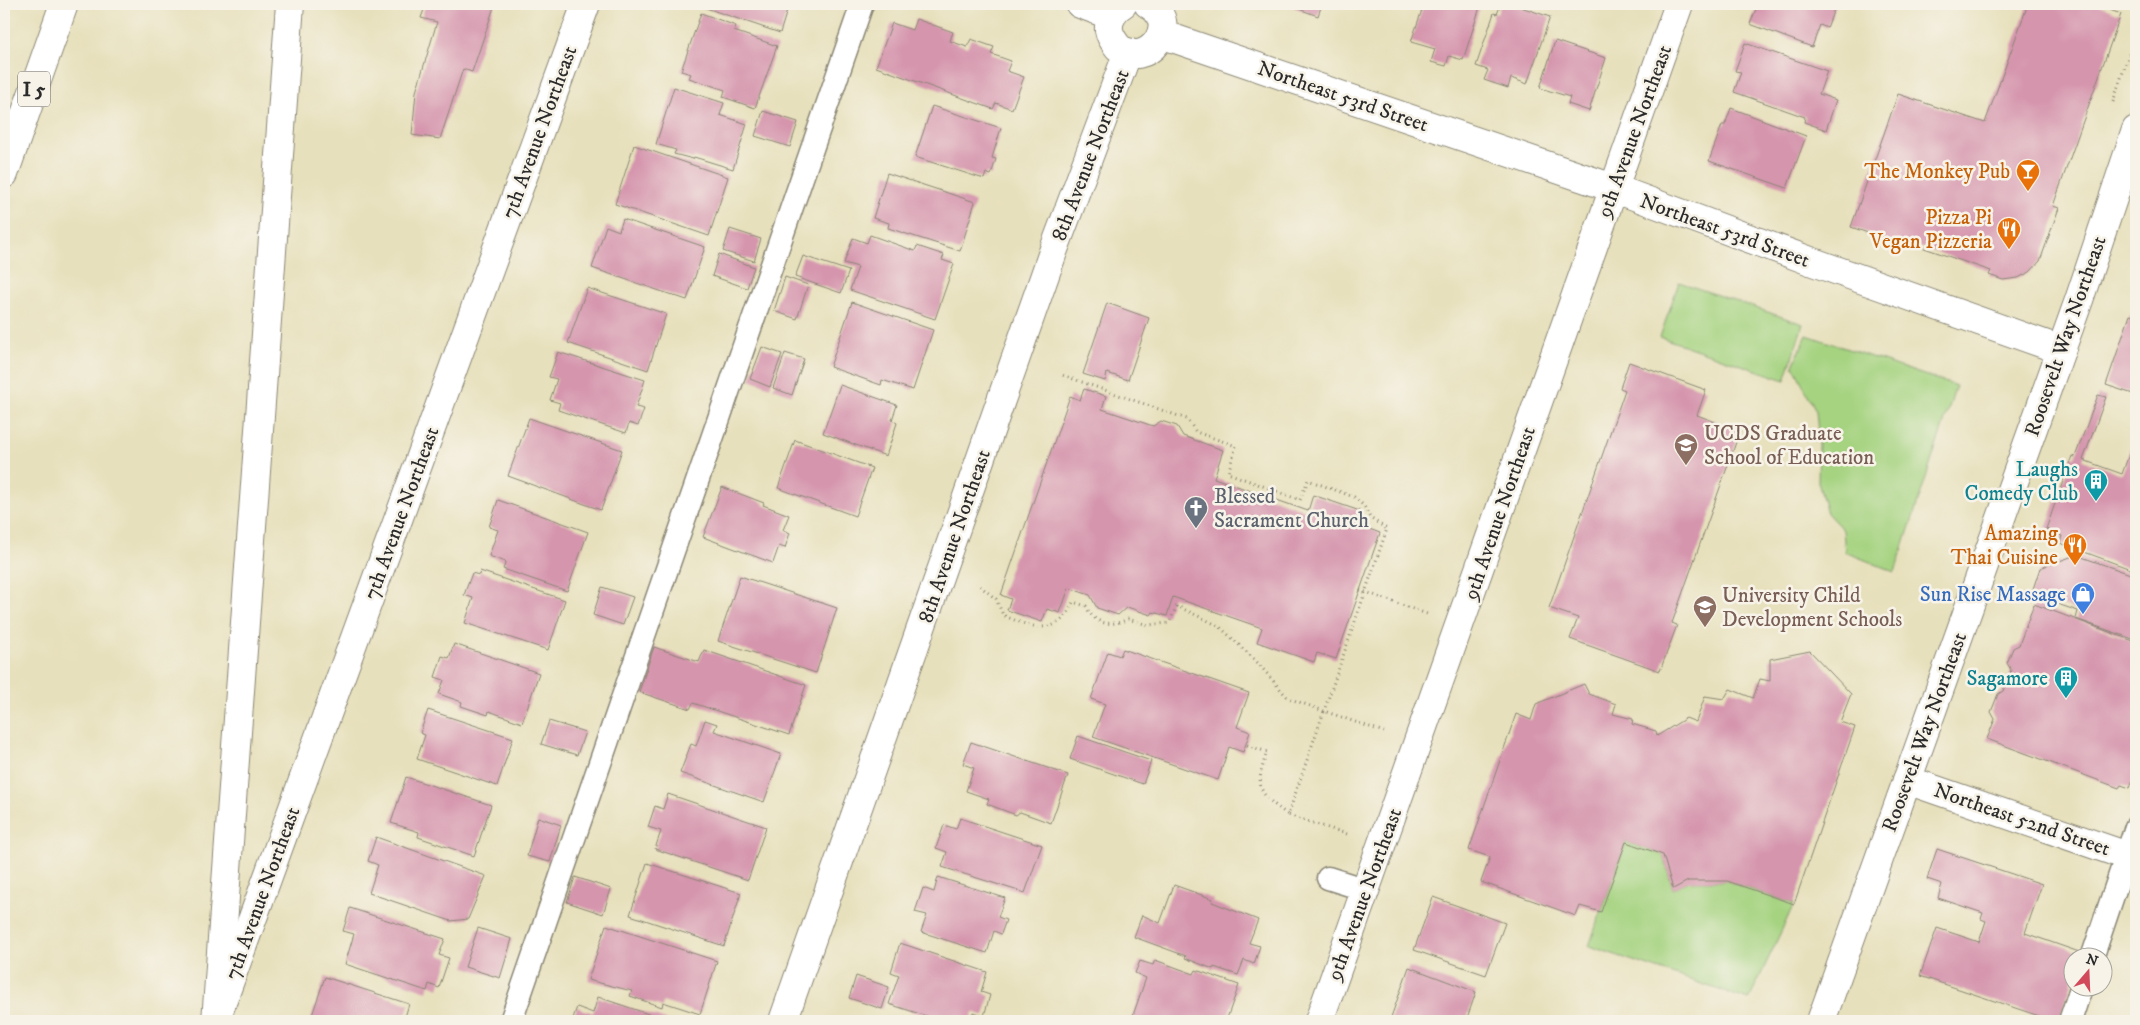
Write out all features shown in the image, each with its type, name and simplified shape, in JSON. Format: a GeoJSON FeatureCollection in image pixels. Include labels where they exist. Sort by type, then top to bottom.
{"type":"FeatureCollection","features":[{"type":"Feature","properties":{"kind":"main road","name":"I 5"},"geometry":{"type":"LineString","coordinates":[[4,174],[64,4]]}},
{"type":"Feature","properties":{"kind":"main road"},"geometry":{"type":"LineString","coordinates":[[216,1021],[290,4]]}},
{"type":"Feature","properties":{"kind":"main road","name":"7th Avenue Northeast"},"geometry":{"type":"LineString","coordinates":[[216,1021],[586,4]]}},
{"type":"Feature","properties":{"kind":"main road"},"geometry":{"type":"LineString","coordinates":[[1080,4],[1118,10],[1109,29],[1111,37],[1122,50],[1128,52],[1146,52],[1154,47],[1160,39],[1162,21],[1158,12],[1148,4]]}},
{"type":"Feature","properties":{"kind":"main road","name":"9th Avenue Northeast"},"geometry":{"type":"LineString","coordinates":[[1319,1021],[1679,4]]}},
{"type":"Feature","properties":{"kind":"main road","name":"Northeast 53rd Street"},"geometry":{"type":"LineString","coordinates":[[1161,34],[1613,188],[2061,350]]}},
{"type":"Feature","properties":{"kind":"main road","name":"8th Avenue Northeast"},"geometry":{"type":"LineString","coordinates":[[783,1021],[1050,261],[1128,52]]}},
{"type":"Feature","properties":{"kind":"main road","name":"Roosevelt Way Northeast"},"geometry":{"type":"LineString","coordinates":[[1821,1021],[2061,350],[2136,130]]}},
{"type":"Feature","properties":{"kind":"main road","name":"Northeast 52nd Street"},"geometry":{"type":"LineString","coordinates":[[1907,780],[2131,857]]}},
{"type":"Feature","properties":{"kind":"lane"},"geometry":{"type":"LineString","coordinates":[[511,1021],[862,4]]}},
{"type":"Feature","properties":{"kind":"lane"},"geometry":{"type":"LineString","coordinates":[[2096,948],[2131,857],[2136,827]]}},
{"type":"Feature","properties":{"kind":"lane"},"geometry":{"type":"LineString","coordinates":[[1328,878],[1366,890]]}},
{"type":"Feature","properties":{"kind":"lane"},"geometry":{"type":"LineString","coordinates":[[2070,1021],[2078,998]]}},
{"type":"Feature","properties":{"kind":"path"},"geometry":{"type":"LineString","coordinates":[[1062,376],[1187,418],[1196,432],[1236,446],[1228,473],[1300,500],[1308,480],[1354,497],[1364,506],[1370,518],[1387,529],[1288,815]]}},
{"type":"Feature","properties":{"kind":"path"},"geometry":{"type":"LineString","coordinates":[[1368,568],[1373,570]]}},
{"type":"Feature","properties":{"kind":"path"},"geometry":{"type":"LineString","coordinates":[[980,586],[996,599],[1003,615],[1020,623],[1045,628],[1060,623],[1074,602],[1086,606],[1089,614],[1096,620],[1108,624],[1118,624],[1128,619],[1148,625],[1170,623],[1177,606],[1219,626],[1256,662],[1288,698],[1388,734]]}},
{"type":"Feature","properties":{"kind":"path"},"geometry":{"type":"LineString","coordinates":[[1360,590],[1430,615]]}},
{"type":"Feature","properties":{"kind":"path"},"geometry":{"type":"LineString","coordinates":[[1350,620],[1355,621]]}},
{"type":"Feature","properties":{"kind":"path"},"geometry":{"type":"LineString","coordinates":[[1247,745],[1267,752],[1260,774],[1260,789],[1269,801],[1288,815],[1352,836]]}},
{"type":"Feature","properties":{"kind":"green space"},"geometry":{"type":"Polygon","coordinates":[[[1679,282],[1803,324],[1785,380],[1660,337],[1679,282]]]}},
{"type":"Feature","properties":{"kind":"green space"},"geometry":{"type":"Polygon","coordinates":[[[1807,335],[1956,386],[1895,572],[1845,552],[1843,530],[1827,513],[1818,482],[1819,444],[1816,411],[1793,365],[1807,335]]]}},
{"type":"Feature","properties":{"kind":"green space"},"geometry":{"type":"Polygon","coordinates":[[[1626,842],[1663,855],[1673,889],[1688,881],[1727,881],[1794,904],[1749,1000],[1589,946],[1626,842]]]}},
{"type":"Feature","properties":{"kind":"building"},"geometry":{"type":"Polygon","coordinates":[[[426,4],[495,4],[472,72],[463,69],[440,139],[412,135],[416,92],[437,22],[421,18],[426,4]]]}},
{"type":"Feature","properties":{"kind":"building"},"geometry":{"type":"Polygon","coordinates":[[[700,4],[789,4],[780,33],[700,6],[700,4]]]}},
{"type":"Feature","properties":{"kind":"building"},"geometry":{"type":"Polygon","coordinates":[[[1285,4],[1322,4],[1318,16],[1285,4]]]}},
{"type":"Feature","properties":{"kind":"building"},"geometry":{"type":"Polygon","coordinates":[[[1424,4],[1479,4],[1478,6],[1480,7],[1463,60],[1449,56],[1446,66],[1431,62],[1435,49],[1411,42],[1424,4]]]}},
{"type":"Feature","properties":{"kind":"building"},"geometry":{"type":"Polygon","coordinates":[[[1501,4],[1512,4],[1550,17],[1527,84],[1511,78],[1508,88],[1484,80],[1488,70],[1476,66],[1494,13],[1497,14],[1501,4]]]}},
{"type":"Feature","properties":{"kind":"building"},"geometry":{"type":"Polygon","coordinates":[[[1758,4],[1836,4],[1827,28],[1820,25],[1812,47],[1750,24],[1758,4]]]}},
{"type":"Feature","properties":{"kind":"building"},"geometry":{"type":"Polygon","coordinates":[[[2028,4],[2093,4],[2121,14],[2053,206],[2059,208],[2040,261],[2030,272],[2018,278],[2003,280],[1989,275],[1991,271],[1907,242],[1905,246],[1851,227],[1898,94],[1985,123],[2028,4]]]}},
{"type":"Feature","properties":{"kind":"building"},"geometry":{"type":"Polygon","coordinates":[[[701,13],[736,26],[734,31],[777,46],[755,108],[723,97],[725,90],[689,78],[691,74],[681,71],[701,13]]]}},
{"type":"Feature","properties":{"kind":"building"},"geometry":{"type":"Polygon","coordinates":[[[916,19],[953,32],[950,41],[967,47],[971,39],[994,47],[991,54],[1011,61],[1007,71],[1024,77],[1012,109],[996,103],[993,109],[876,67],[892,23],[912,30],[916,19]]]}},
{"type":"Feature","properties":{"kind":"building"},"geometry":{"type":"Polygon","coordinates":[[[1555,41],[1606,58],[1589,111],[1568,104],[1570,97],[1540,88],[1555,41]]]}},
{"type":"Feature","properties":{"kind":"building"},"geometry":{"type":"Polygon","coordinates":[[[1745,43],[1827,71],[1819,94],[1836,100],[1826,130],[1804,122],[1805,117],[1734,92],[1741,72],[1735,71],[1745,43]]]}},
{"type":"Feature","properties":{"kind":"building"},"geometry":{"type":"Polygon","coordinates":[[[674,87],[724,103],[720,115],[747,124],[733,169],[694,157],[693,159],[674,154],[676,150],[656,144],[674,87]]]}},
{"type":"Feature","properties":{"kind":"building"},"geometry":{"type":"Polygon","coordinates":[[[932,106],[1001,128],[992,158],[996,159],[991,175],[986,173],[984,179],[915,157],[932,106]]]}},
{"type":"Feature","properties":{"kind":"building"},"geometry":{"type":"Polygon","coordinates":[[[1731,108],[1806,136],[1787,188],[1709,161],[1722,125],[1725,125],[1731,108]]]}},
{"type":"Feature","properties":{"kind":"building"},"geometry":{"type":"Polygon","coordinates":[[[763,111],[798,122],[790,147],[755,136],[763,111]]]}},
{"type":"Feature","properties":{"kind":"building"},"geometry":{"type":"Polygon","coordinates":[[[634,145],[728,177],[709,236],[615,204],[634,145]]]}},
{"type":"Feature","properties":{"kind":"building"},"geometry":{"type":"Polygon","coordinates":[[[887,173],[975,202],[960,251],[888,228],[889,223],[873,218],[887,173]]]}},
{"type":"Feature","properties":{"kind":"building"},"geometry":{"type":"Polygon","coordinates":[[[623,219],[705,247],[687,300],[592,268],[606,226],[619,231],[623,219]]]}},
{"type":"Feature","properties":{"kind":"building"},"geometry":{"type":"Polygon","coordinates":[[[730,229],[761,239],[754,261],[723,251],[730,229]]]}},
{"type":"Feature","properties":{"kind":"building"},"geometry":{"type":"Polygon","coordinates":[[[870,235],[915,251],[917,246],[944,255],[942,260],[954,264],[935,319],[850,290],[858,267],[844,263],[853,238],[867,243],[870,235]]]}},
{"type":"Feature","properties":{"kind":"building"},"geometry":{"type":"Polygon","coordinates":[[[719,254],[754,267],[747,288],[712,276],[719,254]]]}},
{"type":"Feature","properties":{"kind":"building"},"geometry":{"type":"Polygon","coordinates":[[[803,256],[849,271],[841,293],[795,277],[803,256]]]}},
{"type":"Feature","properties":{"kind":"building"},"geometry":{"type":"Polygon","coordinates":[[[785,277],[808,285],[797,319],[774,311],[785,277]]]}},
{"type":"Feature","properties":{"kind":"building"},"geometry":{"type":"Polygon","coordinates":[[[587,288],[666,314],[648,370],[568,343],[587,288]]]}},
{"type":"Feature","properties":{"kind":"building"},"geometry":{"type":"Polygon","coordinates":[[[852,302],[933,330],[913,390],[882,380],[881,385],[830,367],[852,302]]]}},
{"type":"Feature","properties":{"kind":"building"},"geometry":{"type":"Polygon","coordinates":[[[1107,303],[1149,318],[1128,380],[1107,373],[1105,381],[1083,374],[1107,303]]]}},
{"type":"Feature","properties":{"kind":"building"},"geometry":{"type":"Polygon","coordinates":[[[2130,315],[2136,317],[2136,395],[2106,385],[2130,315]]]}},
{"type":"Feature","properties":{"kind":"building"},"geometry":{"type":"Polygon","coordinates":[[[762,347],[782,354],[770,387],[750,379],[762,347]]]}},
{"type":"Feature","properties":{"kind":"building"},"geometry":{"type":"Polygon","coordinates":[[[558,352],[645,380],[636,407],[644,409],[638,426],[629,423],[626,433],[558,410],[560,403],[550,400],[557,379],[549,377],[558,352]]]}},
{"type":"Feature","properties":{"kind":"building"},"geometry":{"type":"Polygon","coordinates":[[[785,353],[804,359],[792,395],[773,388],[785,353]]]}},
{"type":"Feature","properties":{"kind":"building"},"geometry":{"type":"Polygon","coordinates":[[[1629,362],[1706,390],[1697,415],[1740,431],[1672,623],[1677,625],[1660,671],[1570,639],[1578,618],[1549,608],[1625,390],[1620,388],[1629,362]]]}},
{"type":"Feature","properties":{"kind":"building"},"geometry":{"type":"Polygon","coordinates":[[[840,385],[897,405],[892,420],[897,423],[886,456],[823,433],[840,385]]]}},
{"type":"Feature","properties":{"kind":"building","name":"Blessed Sacrament Church"},"geometry":{"type":"Polygon","coordinates":[[[1084,389],[1106,396],[1102,409],[1153,426],[1161,421],[1177,426],[1183,436],[1223,450],[1214,478],[1308,511],[1313,495],[1360,511],[1356,524],[1380,533],[1336,659],[1317,653],[1314,662],[1257,642],[1262,628],[1173,597],[1167,616],[1153,612],[1151,615],[1127,607],[1118,615],[1097,608],[1090,595],[1069,588],[1060,613],[1047,609],[1042,622],[1007,610],[1011,599],[1001,595],[1070,396],[1080,400],[1084,389]]]}},
{"type":"Feature","properties":{"kind":"building","name":"Laughs Comedy Club"},"geometry":{"type":"Polygon","coordinates":[[[2098,395],[2106,397],[2083,460],[2122,474],[2136,435],[2136,571],[2060,543],[2062,536],[2046,529],[2072,456],[2075,457],[2098,395]]]}},
{"type":"Feature","properties":{"kind":"building"},"geometry":{"type":"Polygon","coordinates":[[[529,418],[622,450],[601,510],[508,476],[529,418]]]}},
{"type":"Feature","properties":{"kind":"building"},"geometry":{"type":"Polygon","coordinates":[[[795,440],[872,468],[855,516],[778,488],[795,440]]]}},
{"type":"Feature","properties":{"kind":"building"},"geometry":{"type":"Polygon","coordinates":[[[722,487],[789,515],[783,530],[790,533],[785,548],[779,546],[773,563],[703,537],[722,487]]]}},
{"type":"Feature","properties":{"kind":"building"},"geometry":{"type":"Polygon","coordinates":[[[498,500],[588,532],[567,591],[503,569],[506,562],[489,556],[498,530],[489,527],[498,500]]]}},
{"type":"Feature","properties":{"kind":"building"},"geometry":{"type":"Polygon","coordinates":[[[2076,555],[2136,576],[2136,629],[2133,639],[2076,619],[2078,611],[2031,595],[2040,568],[2076,555]]]}},
{"type":"Feature","properties":{"kind":"building"},"geometry":{"type":"Polygon","coordinates":[[[480,571],[565,600],[548,650],[465,623],[473,598],[464,595],[472,573],[479,575],[480,571]]]}},
{"type":"Feature","properties":{"kind":"building"},"geometry":{"type":"Polygon","coordinates":[[[740,576],[837,608],[816,673],[718,641],[740,576]]]}},
{"type":"Feature","properties":{"kind":"building"},"geometry":{"type":"Polygon","coordinates":[[[602,587],[633,597],[623,625],[593,615],[602,587]]]}},
{"type":"Feature","properties":{"kind":"building","name":"Sagamore"},"geometry":{"type":"Polygon","coordinates":[[[2034,604],[2136,642],[2136,770],[2130,788],[2121,785],[2119,788],[1987,739],[1995,719],[1991,712],[1998,694],[2003,691],[2011,670],[2007,663],[2013,648],[2019,645],[2034,604]]]}},
{"type":"Feature","properties":{"kind":"building"},"geometry":{"type":"Polygon","coordinates":[[[454,644],[539,673],[522,723],[489,711],[488,715],[461,706],[462,702],[439,694],[444,680],[435,677],[442,656],[449,658],[454,644]]]}},
{"type":"Feature","properties":{"kind":"building"},"geometry":{"type":"Polygon","coordinates":[[[654,647],[699,662],[704,650],[806,685],[789,735],[693,703],[690,709],[639,692],[654,647]]]}},
{"type":"Feature","properties":{"kind":"building"},"geometry":{"type":"Polygon","coordinates":[[[1123,649],[1249,693],[1237,727],[1250,732],[1243,752],[1229,747],[1218,780],[1093,737],[1105,704],[1091,699],[1108,652],[1120,656],[1123,649]]]}},
{"type":"Feature","properties":{"kind":"building"},"geometry":{"type":"Polygon","coordinates":[[[1810,651],[1851,694],[1840,722],[1855,727],[1794,904],[1727,881],[1688,881],[1673,889],[1663,855],[1626,842],[1601,912],[1580,906],[1576,916],[1481,882],[1490,857],[1469,850],[1516,714],[1531,720],[1536,704],[1584,684],[1589,694],[1616,704],[1613,714],[1633,719],[1632,724],[1656,731],[1657,736],[1686,718],[1696,722],[1705,696],[1724,699],[1730,689],[1753,698],[1760,679],[1770,681],[1770,659],[1810,651]]]}},
{"type":"Feature","properties":{"kind":"building"},"geometry":{"type":"Polygon","coordinates":[[[428,710],[513,738],[497,786],[417,759],[425,735],[420,733],[428,710]]]}},
{"type":"Feature","properties":{"kind":"building"},"geometry":{"type":"Polygon","coordinates":[[[705,720],[717,724],[714,731],[781,754],[764,802],[680,773],[691,744],[696,746],[705,720]]]}},
{"type":"Feature","properties":{"kind":"building"},"geometry":{"type":"Polygon","coordinates":[[[549,721],[585,732],[577,755],[541,744],[549,721]]]}},
{"type":"Feature","properties":{"kind":"building"},"geometry":{"type":"Polygon","coordinates":[[[1078,736],[1151,761],[1143,784],[1070,759],[1078,736]]]}},
{"type":"Feature","properties":{"kind":"building"},"geometry":{"type":"Polygon","coordinates":[[[971,742],[1068,775],[1051,823],[1020,812],[1016,815],[987,804],[989,799],[966,791],[974,768],[963,764],[971,742]]]}},
{"type":"Feature","properties":{"kind":"building"},"geometry":{"type":"Polygon","coordinates":[[[406,777],[491,805],[474,856],[418,837],[419,832],[391,823],[406,777]]]}},
{"type":"Feature","properties":{"kind":"building"},"geometry":{"type":"Polygon","coordinates":[[[668,794],[766,827],[748,880],[655,849],[661,831],[648,827],[655,806],[663,809],[668,794]]]}},
{"type":"Feature","properties":{"kind":"building"},"geometry":{"type":"Polygon","coordinates":[[[538,817],[561,825],[550,862],[527,856],[538,817]]]}},
{"type":"Feature","properties":{"kind":"building"},"geometry":{"type":"Polygon","coordinates":[[[960,818],[1042,845],[1025,893],[942,867],[947,852],[936,848],[944,825],[956,829],[960,818]]]}},
{"type":"Feature","properties":{"kind":"building"},"geometry":{"type":"Polygon","coordinates":[[[376,837],[486,876],[468,919],[451,921],[369,893],[378,865],[368,861],[376,837]]]}},
{"type":"Feature","properties":{"kind":"building"},"geometry":{"type":"Polygon","coordinates":[[[1937,849],[2042,884],[2025,933],[2068,948],[2062,948],[2062,998],[2067,998],[2059,1021],[2054,1021],[1920,976],[1937,928],[1979,942],[1986,921],[1981,919],[1983,913],[1938,898],[1942,884],[1927,879],[1937,849]]]}},
{"type":"Feature","properties":{"kind":"building"},"geometry":{"type":"Polygon","coordinates":[[[647,863],[741,893],[724,946],[630,915],[647,863]]]}},
{"type":"Feature","properties":{"kind":"building"},"geometry":{"type":"Polygon","coordinates":[[[575,877],[611,889],[603,914],[567,902],[575,877]]]}},
{"type":"Feature","properties":{"kind":"building"},"geometry":{"type":"Polygon","coordinates":[[[938,877],[1005,898],[998,917],[1006,920],[1001,934],[994,931],[987,953],[921,932],[927,915],[915,912],[923,888],[934,892],[938,877]]]}},
{"type":"Feature","properties":{"kind":"building"},"geometry":{"type":"Polygon","coordinates":[[[1174,885],[1213,899],[1212,902],[1258,920],[1249,943],[1260,946],[1254,964],[1244,960],[1238,975],[1214,967],[1213,969],[1185,958],[1186,956],[1134,937],[1142,915],[1160,923],[1174,885]]]}},
{"type":"Feature","properties":{"kind":"building"},"geometry":{"type":"Polygon","coordinates":[[[1433,897],[1505,923],[1486,975],[1414,950],[1433,897]]]}},
{"type":"Feature","properties":{"kind":"building"},"geometry":{"type":"Polygon","coordinates":[[[350,908],[445,939],[439,955],[449,958],[439,988],[429,984],[427,991],[345,964],[354,934],[343,931],[350,908]]]}},
{"type":"Feature","properties":{"kind":"building"},"geometry":{"type":"Polygon","coordinates":[[[606,925],[717,961],[700,1014],[663,1002],[662,1007],[630,996],[632,991],[588,980],[606,925]]]}},
{"type":"Feature","properties":{"kind":"building"},"geometry":{"type":"Polygon","coordinates":[[[478,928],[512,939],[500,978],[465,967],[478,928]]]}},
{"type":"Feature","properties":{"kind":"building"},"geometry":{"type":"Polygon","coordinates":[[[900,943],[987,972],[981,992],[990,995],[984,1016],[973,1012],[970,1021],[942,1021],[889,1004],[899,975],[891,972],[900,943]]]}},
{"type":"Feature","properties":{"kind":"building"},"geometry":{"type":"Polygon","coordinates":[[[1155,960],[1194,974],[1196,970],[1239,985],[1226,1021],[1142,1021],[1132,1018],[1146,978],[1135,973],[1140,961],[1153,965],[1155,960]]]}},
{"type":"Feature","properties":{"kind":"building"},"geometry":{"type":"Polygon","coordinates":[[[1409,967],[1476,992],[1466,1021],[1390,1020],[1409,967]]]}},
{"type":"Feature","properties":{"kind":"building"},"geometry":{"type":"Polygon","coordinates":[[[856,976],[889,987],[882,1009],[849,998],[856,976]]]}},
{"type":"Feature","properties":{"kind":"building"},"geometry":{"type":"Polygon","coordinates":[[[325,977],[409,1004],[405,1017],[416,1021],[310,1021],[325,977]]]}},
{"type":"Feature","properties":{"kind":"building"},"geometry":{"type":"Polygon","coordinates":[[[598,997],[669,1021],[572,1021],[577,1007],[593,1013],[598,997]]]}},
{"type":"Feature","properties":{"kind":"place","name":"The Monkey Pub"},"geometry":{"type":"Point","coordinates":[2028,192]}},
{"type":"Feature","properties":{"kind":"place","name":"Pizza Pi Vegan Pizzeria"},"geometry":{"type":"Point","coordinates":[2009,250]}},
{"type":"Feature","properties":{"kind":"place","name":"UCDS Graduate School of Education"},"geometry":{"type":"Point","coordinates":[1686,466]}},
{"type":"Feature","properties":{"kind":"place","name":"Laughs Comedy Club"},"geometry":{"type":"Point","coordinates":[2096,502]}},
{"type":"Feature","properties":{"kind":"place","name":"Blessed Sacrament Church"},"geometry":{"type":"Point","coordinates":[1196,529]}},
{"type":"Feature","properties":{"kind":"place","name":"Amazing Thai Cuisine"},"geometry":{"type":"Point","coordinates":[2075,566]}},
{"type":"Feature","properties":{"kind":"place","name":"Sun Rise Massage"},"geometry":{"type":"Point","coordinates":[2083,615]}},
{"type":"Feature","properties":{"kind":"place","name":"University Child Development Schools"},"geometry":{"type":"Point","coordinates":[1705,628]}},
{"type":"Feature","properties":{"kind":"place","name":"Sagamore"},"geometry":{"type":"Point","coordinates":[2066,699]}}]}
